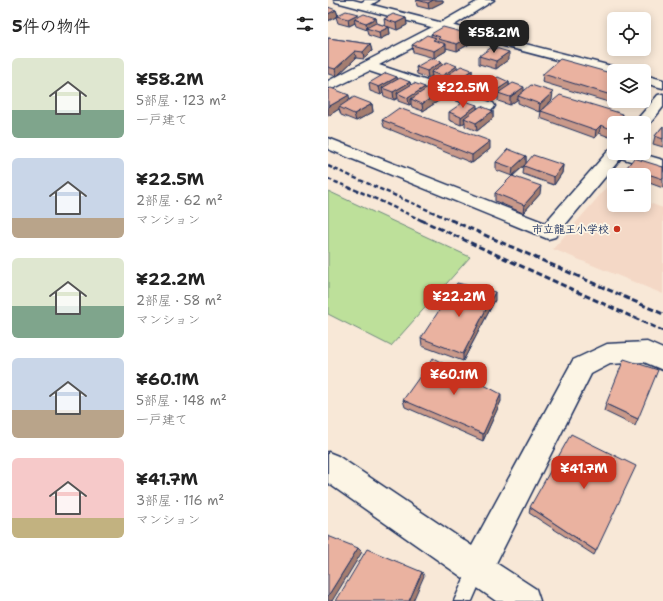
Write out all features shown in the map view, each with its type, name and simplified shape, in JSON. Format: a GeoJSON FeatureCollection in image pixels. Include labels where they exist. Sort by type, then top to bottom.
{"type":"FeatureCollection","features":[{"type":"Feature","properties":{"kind":"street"},"geometry":{"type":"LineString","coordinates":[[340,0],[368,3],[444,26],[607,69]]}},
{"type":"Feature","properties":{"kind":"street"},"geometry":{"type":"LineString","coordinates":[[328,88],[444,26],[488,0]]}},
{"type":"Feature","properties":{"kind":"street"},"geometry":{"type":"LineString","coordinates":[[368,66],[488,106]]}},
{"type":"Feature","properties":{"kind":"street"},"geometry":{"type":"LineString","coordinates":[[651,81],[663,84]]}},
{"type":"Feature","properties":{"kind":"street"},"geometry":{"type":"LineString","coordinates":[[648,116],[663,98]]}},
{"type":"Feature","properties":{"kind":"street"},"geometry":{"type":"LineString","coordinates":[[328,143],[548,232],[610,160]]}},
{"type":"Feature","properties":{"kind":"street"},"geometry":{"type":"LineString","coordinates":[[644,160],[663,166]]}},
{"type":"Feature","properties":{"kind":"street"},"geometry":{"type":"LineString","coordinates":[[477,568],[582,367],[607,354],[647,352],[663,360]]}},
{"type":"Feature","properties":{"kind":"street"},"geometry":{"type":"LineString","coordinates":[[328,466],[524,601]]}},
{"type":"Feature","properties":{"kind":"lane"},"geometry":{"type":"LineString","coordinates":[[463,601],[477,568]]}},
{"type":"Feature","properties":{"kind":"shaded area","name":"市立龍王小学校"},"geometry":{"type":"Polygon","coordinates":[[[607,187],[607,212],[651,212],[651,204],[663,208],[663,294],[553,249],[607,187]]]}},
{"type":"Feature","properties":{"kind":"green space"},"geometry":{"type":"Polygon","coordinates":[[[328,191],[470,257],[391,346],[328,314],[328,191]]]}},
{"type":"Feature","properties":{"kind":"building"},"geometry":{"type":"Polygon","coordinates":[[[417,0],[433,0],[428,3],[417,0]]]}},
{"type":"Feature","properties":{"kind":"building"},"geometry":{"type":"Polygon","coordinates":[[[328,7],[336,10],[328,14],[328,7]]]}},
{"type":"Feature","properties":{"kind":"building"},"geometry":{"type":"Polygon","coordinates":[[[346,11],[358,14],[348,19],[336,16],[346,11]]]}},
{"type":"Feature","properties":{"kind":"building"},"geometry":{"type":"Polygon","coordinates":[[[364,14],[376,18],[366,23],[354,19],[364,14]]]}},
{"type":"Feature","properties":{"kind":"building"},"geometry":{"type":"Polygon","coordinates":[[[393,14],[406,18],[396,23],[384,19],[393,14]]]}},
{"type":"Feature","properties":{"kind":"building"},"geometry":{"type":"Polygon","coordinates":[[[376,23],[389,27],[379,32],[366,28],[376,23]]]}},
{"type":"Feature","properties":{"kind":"building"},"geometry":{"type":"Polygon","coordinates":[[[443,27],[473,35],[457,44],[438,39],[440,37],[431,34],[443,27]]]}},
{"type":"Feature","properties":{"kind":"building"},"geometry":{"type":"Polygon","coordinates":[[[427,35],[436,38],[433,40],[446,44],[434,51],[412,45],[427,35]]]}},
{"type":"Feature","properties":{"kind":"building"},"geometry":{"type":"Polygon","coordinates":[[[328,38],[370,44],[363,52],[355,51],[335,69],[328,67],[328,38]]]}},
{"type":"Feature","properties":{"kind":"building"},"geometry":{"type":"Polygon","coordinates":[[[492,47],[509,52],[496,61],[479,56],[492,47]]]}},
{"type":"Feature","properties":{"kind":"building"},"geometry":{"type":"Polygon","coordinates":[[[432,58],[442,62],[427,71],[416,67],[432,58]]]}},
{"type":"Feature","properties":{"kind":"building"},"geometry":{"type":"Polygon","coordinates":[[[560,59],[607,72],[607,94],[543,74],[560,59]]]}},
{"type":"Feature","properties":{"kind":"building"},"geometry":{"type":"Polygon","coordinates":[[[447,62],[457,66],[442,76],[431,72],[447,62]]]}},
{"type":"Feature","properties":{"kind":"building"},"geometry":{"type":"Polygon","coordinates":[[[461,66],[472,70],[457,80],[446,76],[461,66]]]}},
{"type":"Feature","properties":{"kind":"building"},"geometry":{"type":"Polygon","coordinates":[[[386,73],[397,77],[379,87],[369,83],[386,73]]]}},
{"type":"Feature","properties":{"kind":"building"},"geometry":{"type":"Polygon","coordinates":[[[498,77],[509,82],[494,92],[483,88],[498,77]]]}},
{"type":"Feature","properties":{"kind":"building"},"geometry":{"type":"Polygon","coordinates":[[[400,78],[410,82],[393,92],[382,88],[400,78]]]}},
{"type":"Feature","properties":{"kind":"building"},"geometry":{"type":"Polygon","coordinates":[[[414,83],[425,87],[408,98],[397,93],[414,83]]]}},
{"type":"Feature","properties":{"kind":"building"},"geometry":{"type":"Polygon","coordinates":[[[513,83],[524,87],[510,97],[498,93],[513,83]]]}},
{"type":"Feature","properties":{"kind":"building"},"geometry":{"type":"Polygon","coordinates":[[[531,85],[553,92],[540,104],[518,96],[531,85]]]}},
{"type":"Feature","properties":{"kind":"building"},"geometry":{"type":"Polygon","coordinates":[[[331,88],[349,95],[328,107],[328,89],[331,88]]]}},
{"type":"Feature","properties":{"kind":"building"},"geometry":{"type":"Polygon","coordinates":[[[428,88],[439,93],[422,104],[411,99],[428,88]]]}},
{"type":"Feature","properties":{"kind":"building"},"geometry":{"type":"Polygon","coordinates":[[[560,95],[623,114],[621,116],[607,116],[607,127],[601,125],[596,130],[541,111],[560,95]]]}},
{"type":"Feature","properties":{"kind":"building"},"geometry":{"type":"Polygon","coordinates":[[[354,97],[372,104],[354,114],[339,107],[354,97]]]}},
{"type":"Feature","properties":{"kind":"building"},"geometry":{"type":"Polygon","coordinates":[[[465,101],[477,105],[461,117],[449,112],[465,101]]]}},
{"type":"Feature","properties":{"kind":"building"},"geometry":{"type":"Polygon","coordinates":[[[481,106],[493,111],[476,123],[464,118],[481,106]]]}},
{"type":"Feature","properties":{"kind":"building"},"geometry":{"type":"Polygon","coordinates":[[[399,108],[490,141],[472,155],[382,120],[399,108]]]}},
{"type":"Feature","properties":{"kind":"building"},"geometry":{"type":"Polygon","coordinates":[[[663,126],[663,139],[655,136],[663,126]]]}},
{"type":"Feature","properties":{"kind":"building"},"geometry":{"type":"Polygon","coordinates":[[[508,149],[526,156],[513,168],[496,162],[508,149]]]}},
{"type":"Feature","properties":{"kind":"building"},"geometry":{"type":"Polygon","coordinates":[[[533,155],[563,165],[554,177],[524,166],[533,155]]]}},
{"type":"Feature","properties":{"kind":"building"},"geometry":{"type":"Polygon","coordinates":[[[632,160],[640,160],[663,167],[663,179],[651,175],[651,168],[627,167],[632,160]]]}},
{"type":"Feature","properties":{"kind":"building"},"geometry":{"type":"Polygon","coordinates":[[[512,176],[541,186],[524,205],[495,193],[512,176]]]}},
{"type":"Feature","properties":{"kind":"building"},"geometry":{"type":"Polygon","coordinates":[[[457,283],[495,292],[463,354],[421,338],[457,283]]]}},
{"type":"Feature","properties":{"kind":"building"},"geometry":{"type":"Polygon","coordinates":[[[433,358],[501,394],[483,434],[403,400],[433,358]]]}},
{"type":"Feature","properties":{"kind":"building"},"geometry":{"type":"Polygon","coordinates":[[[624,359],[658,370],[638,419],[606,404],[624,359]]]}},
{"type":"Feature","properties":{"kind":"building"},"geometry":{"type":"Polygon","coordinates":[[[571,434],[636,466],[596,551],[530,507],[571,434]]]}},
{"type":"Feature","properties":{"kind":"building"},"geometry":{"type":"Polygon","coordinates":[[[328,536],[358,548],[328,596],[328,536]]]}},
{"type":"Feature","properties":{"kind":"building"},"geometry":{"type":"Polygon","coordinates":[[[367,549],[422,572],[409,601],[336,601],[367,549]]]}},
{"type":"Feature","properties":{"kind":"railway"},"geometry":{"type":"LineString","coordinates":[[328,166],[453,221]]}},
{"type":"Feature","properties":{"kind":"railway"},"geometry":{"type":"LineString","coordinates":[[328,179],[363,193],[423,221]]}},
{"type":"Feature","properties":{"kind":"railway"},"geometry":{"type":"LineString","coordinates":[[421,220],[663,331]]}},
{"type":"Feature","properties":{"kind":"railway"},"geometry":{"type":"LineString","coordinates":[[451,220],[663,314]]}},
{"type":"Feature","properties":{"kind":"place","name":"市立龍王小学校"},"geometry":{"type":"Point","coordinates":[617,229]}}]}
